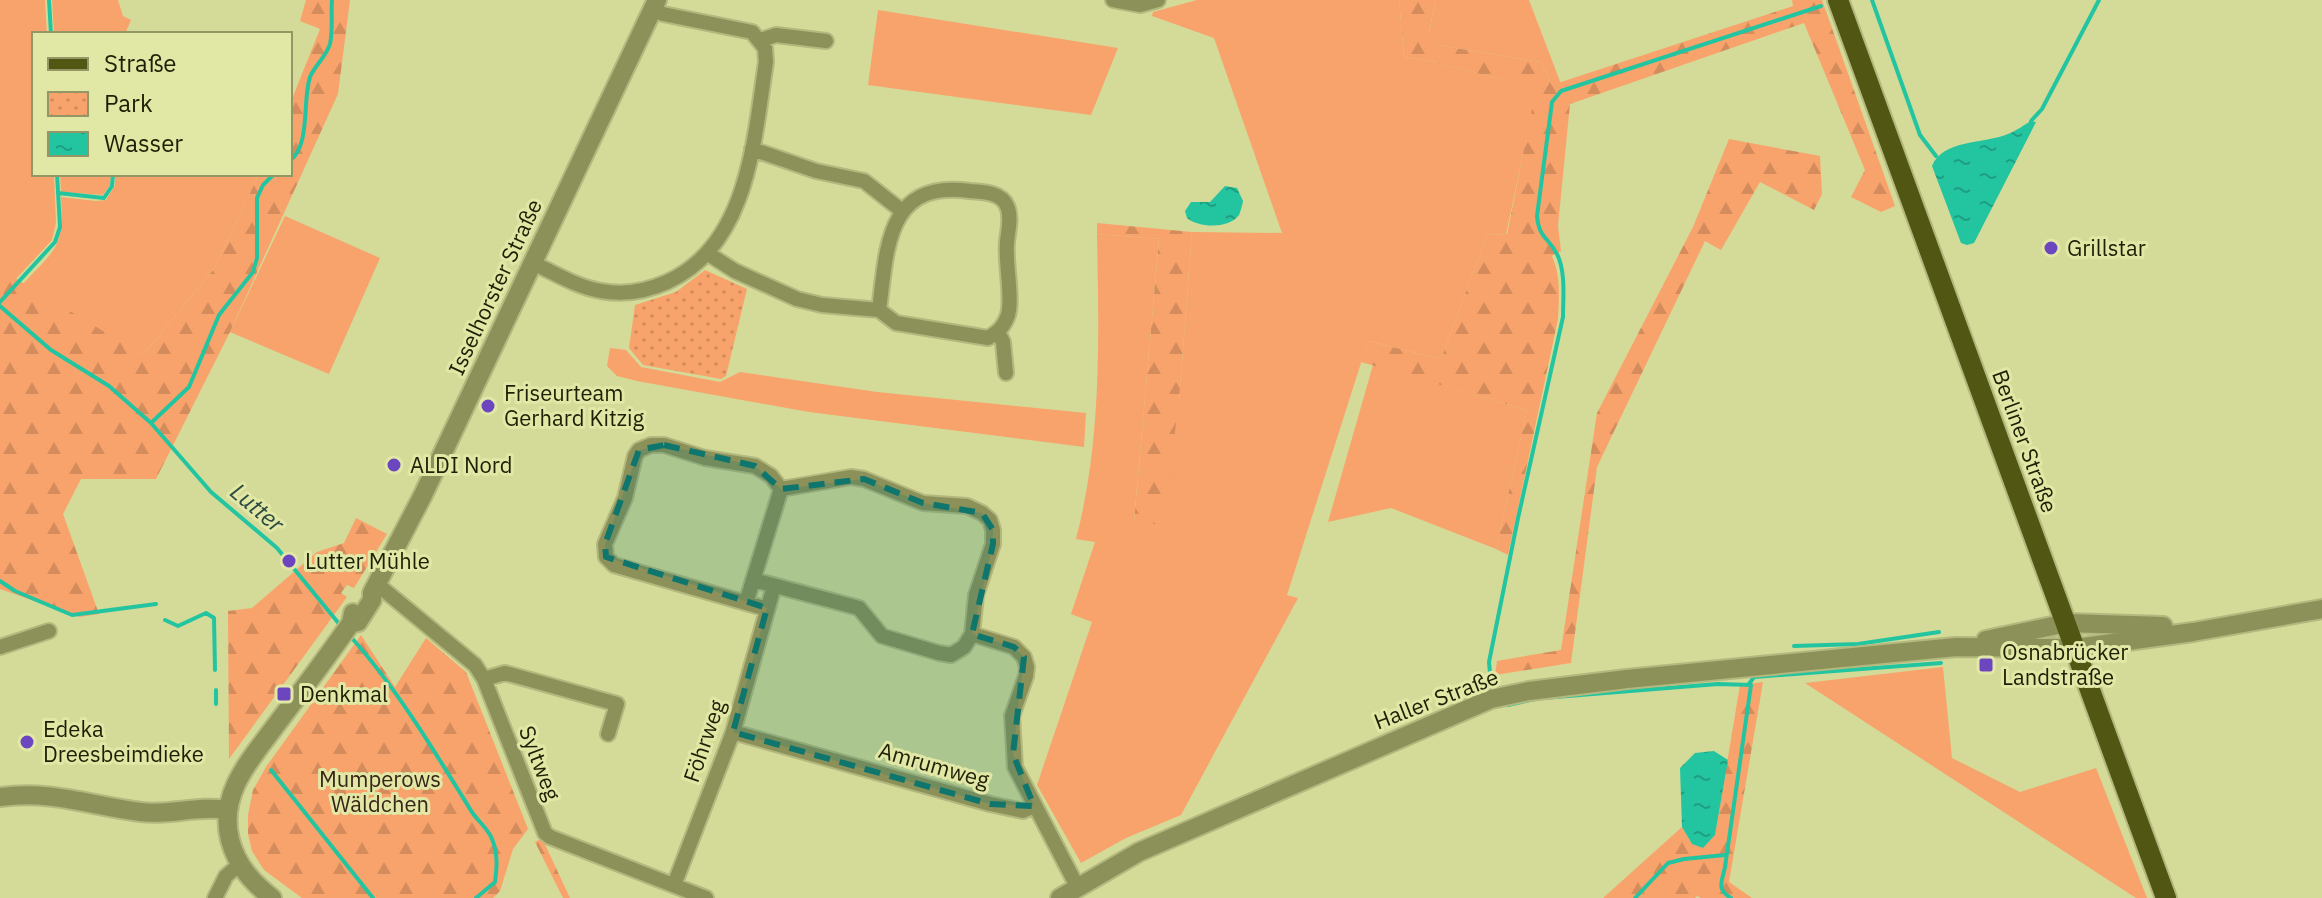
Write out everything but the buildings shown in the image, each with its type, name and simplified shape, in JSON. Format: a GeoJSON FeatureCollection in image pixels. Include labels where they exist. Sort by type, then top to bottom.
{"type":"FeatureCollection","features":[{"type":"Feature","properties":{"kind":"main road","name":"Berliner Straße"},"geometry":{"type":"LineString","coordinates":[[1838,0],[2166,898]]}},
{"type":"Feature","properties":{"kind":"street"},"geometry":{"type":"LineString","coordinates":[[1113,0],[1140,5],[1157,0]]}},
{"type":"Feature","properties":{"kind":"street"},"geometry":{"type":"LineString","coordinates":[[533,263],[572,282],[600,291],[623,293],[654,287],[671,280],[707,253],[733,213],[752,149],[766,62],[761,40],[752,32],[737,27],[663,14],[655,5]]}},
{"type":"Feature","properties":{"kind":"street","name":"Isselhorster Straße"},"geometry":{"type":"LineString","coordinates":[[227,810],[237,780],[252,757],[351,623],[350,617],[365,596],[375,589],[429,484],[655,5]]}},
{"type":"Feature","properties":{"kind":"street"},"geometry":{"type":"LineString","coordinates":[[761,40],[776,35],[826,41]]}},
{"type":"Feature","properties":{"kind":"street"},"geometry":{"type":"LineString","coordinates":[[752,149],[816,171],[864,181],[902,211]]}},
{"type":"Feature","properties":{"kind":"street"},"geometry":{"type":"LineString","coordinates":[[707,253],[783,294],[822,305],[879,310],[896,323],[942,328],[988,338],[998,332],[1009,312],[1006,251],[1010,217],[1002,199],[994,194],[953,188],[934,190],[915,198],[902,211],[891,231],[879,310]]}},
{"type":"Feature","properties":{"kind":"street"},"geometry":{"type":"LineString","coordinates":[[998,332],[1003,342],[1006,373]]}},
{"type":"Feature","properties":{"kind":"street"},"geometry":{"type":"LineString","coordinates":[[767,609],[614,565],[606,557],[605,544],[625,498],[635,456],[639,450],[651,445],[664,445],[705,458],[755,466],[771,476],[781,489]]}},
{"type":"Feature","properties":{"kind":"street"},"geometry":{"type":"LineString","coordinates":[[754,580],[859,608],[882,636],[939,653],[951,655],[964,647],[972,634],[976,595],[993,544],[990,520],[982,513],[967,506],[923,503],[864,479],[851,477],[781,489]]}},
{"type":"Feature","properties":{"kind":"street"},"geometry":{"type":"LineString","coordinates":[[746,603],[781,489]]}},
{"type":"Feature","properties":{"kind":"street","name":"Föhrweg"},"geometry":{"type":"LineString","coordinates":[[674,885],[733,732],[774,586]]}},
{"type":"Feature","properties":{"kind":"street","name":"Syltweg"},"geometry":{"type":"LineString","coordinates":[[375,589],[475,665],[484,679],[545,833],[706,898]]}},
{"type":"Feature","properties":{"kind":"street"},"geometry":{"type":"LineString","coordinates":[[2076,648],[2193,632],[2322,609]]}},
{"type":"Feature","properties":{"kind":"street"},"geometry":{"type":"LineString","coordinates":[[2067,623],[2151,627],[2227,625]]}},
{"type":"Feature","properties":{"kind":"street","name":"Haller Straße"},"geometry":{"type":"LineString","coordinates":[[1956,647],[2041,626],[2067,623]]}},
{"type":"Feature","properties":{"kind":"street"},"geometry":{"type":"LineString","coordinates":[[0,647],[49,631]]}},
{"type":"Feature","properties":{"kind":"street"},"geometry":{"type":"LineString","coordinates":[[972,634],[1014,647],[1024,657],[1026,676],[1012,716],[1015,767],[1078,888]]}},
{"type":"Feature","properties":{"kind":"street","name":"Haller Straße"},"geometry":{"type":"LineString","coordinates":[[1060,898],[1139,852],[1491,699],[1627,679],[1956,647],[2076,648]]}},
{"type":"Feature","properties":{"kind":"street"},"geometry":{"type":"LineString","coordinates":[[484,679],[505,673],[617,704],[608,734]]}},
{"type":"Feature","properties":{"kind":"street","name":"Amrumweg"},"geometry":{"type":"LineString","coordinates":[[733,732],[990,804],[1023,811],[1034,806]]}},
{"type":"Feature","properties":{"kind":"street"},"geometry":{"type":"LineString","coordinates":[[0,797],[61,796],[142,812],[160,813],[190,808],[227,810],[227,826],[239,865],[249,879],[272,898]]}},
{"type":"Feature","properties":{"kind":"street"},"geometry":{"type":"LineString","coordinates":[[215,898],[226,876],[239,865]]}},
{"type":"Feature","properties":{"kind":"highlighted area"},"geometry":{"type":"Polygon","coordinates":[[[664,445],[755,466],[781,489],[864,479],[923,503],[982,513],[993,530],[993,544],[972,634],[1014,647],[1024,657],[1013,754],[1034,806],[990,804],[733,732],[767,608],[606,557],[605,544],[639,450],[664,445]]]}},
{"type":"Feature","properties":{"kind":"green space"},"geometry":{"type":"Polygon","coordinates":[[[0,0],[45,0],[47,32],[32,32],[32,176],[54,176],[56,223],[52,240],[15,280],[0,269],[0,0]]]}},
{"type":"Feature","properties":{"kind":"green space"},"geometry":{"type":"Polygon","coordinates":[[[52,0],[118,0],[123,16],[131,20],[126,32],[54,32],[52,0]]]}},
{"type":"Feature","properties":{"kind":"green space"},"geometry":{"type":"Polygon","coordinates":[[[306,0],[350,0],[338,94],[230,332],[156,479],[81,479],[63,514],[99,614],[80,617],[0,589],[0,269],[143,355],[214,269],[258,176],[292,176],[292,99],[320,29],[300,21],[306,0]]]}},
{"type":"Feature","properties":{"kind":"green space"},"geometry":{"type":"Polygon","coordinates":[[[1197,0],[1399,0],[1404,57],[1431,61],[1537,89],[1506,234],[1487,235],[1441,359],[1368,341],[1287,595],[1298,598],[1181,815],[1126,838],[1081,863],[1037,785],[1092,622],[1071,614],[1095,542],[1076,539],[1095,426],[1097,234],[1159,239],[1134,521],[1179,401],[1192,232],[1282,233],[1214,38],[1152,16],[1153,12],[1197,0]]]}},
{"type":"Feature","properties":{"kind":"green space"},"geometry":{"type":"Polygon","coordinates":[[[1399,0],[1436,0],[1429,31],[1437,45],[1541,62],[1552,85],[1793,6],[1792,0],[1822,0],[1895,206],[1881,212],[1851,197],[1865,170],[1804,23],[1570,104],[1558,226],[1561,251],[1552,256],[1558,279],[1558,319],[1508,555],[1496,549],[1527,410],[1361,362],[1368,341],[1441,359],[1487,235],[1507,234],[1536,89],[1431,61],[1404,57],[1399,0]]]}},
{"type":"Feature","properties":{"kind":"green space"},"geometry":{"type":"Polygon","coordinates":[[[1436,0],[1529,0],[1561,84],[1552,85],[1541,62],[1437,45],[1429,32],[1436,0]]]}},
{"type":"Feature","properties":{"kind":"green space"},"geometry":{"type":"Polygon","coordinates":[[[878,10],[1118,48],[1091,115],[868,85],[878,10]]]}},
{"type":"Feature","properties":{"kind":"green space"},"geometry":{"type":"Polygon","coordinates":[[[1729,139],[1820,156],[1822,194],[1814,210],[1760,182],[1721,250],[1705,241],[1597,467],[1571,663],[1495,675],[1497,661],[1561,650],[1597,413],[1693,227],[1729,139]]]}},
{"type":"Feature","properties":{"kind":"green space"},"geometry":{"type":"Polygon","coordinates":[[[60,176],[111,176],[110,185],[103,195],[61,192],[60,176]]]}},
{"type":"Feature","properties":{"kind":"green space"},"geometry":{"type":"Polygon","coordinates":[[[115,176],[258,176],[214,269],[143,355],[22,285],[50,255],[59,238],[61,197],[106,200],[115,185],[115,176]]]}},
{"type":"Feature","properties":{"kind":"green space"},"geometry":{"type":"Polygon","coordinates":[[[285,216],[380,258],[329,374],[230,332],[285,216]]]}},
{"type":"Feature","properties":{"kind":"green space"},"geometry":{"type":"Polygon","coordinates":[[[1097,223],[1192,232],[1179,401],[1163,525],[1134,522],[1159,239],[1097,234],[1097,223]]]}},
{"type":"Feature","properties":{"kind":"green space"},"geometry":{"type":"Polygon","coordinates":[[[705,270],[747,289],[726,376],[721,379],[643,365],[629,348],[635,305],[676,292],[705,270]]]}},
{"type":"Feature","properties":{"kind":"green space"},"geometry":{"type":"Polygon","coordinates":[[[610,348],[626,350],[641,367],[720,382],[740,372],[877,392],[1086,413],[1084,447],[809,412],[637,381],[617,376],[607,366],[610,348]]]}},
{"type":"Feature","properties":{"kind":"green space"},"geometry":{"type":"Polygon","coordinates":[[[1373,365],[1527,410],[1496,549],[1391,508],[1328,522],[1373,365]]]}},
{"type":"Feature","properties":{"kind":"green space"},"geometry":{"type":"Polygon","coordinates":[[[356,518],[387,534],[354,588],[347,585],[341,593],[347,597],[229,759],[228,611],[252,608],[317,552],[344,543],[356,518]]]}},
{"type":"Feature","properties":{"kind":"green space","name":"Mumperows Wäldchen"},"geometry":{"type":"Polygon","coordinates":[[[361,635],[395,687],[426,638],[466,672],[528,829],[513,849],[500,891],[493,898],[302,898],[264,870],[252,851],[248,815],[253,790],[266,767],[361,635]]]}},
{"type":"Feature","properties":{"kind":"green space"},"geometry":{"type":"Polygon","coordinates":[[[1943,667],[1952,758],[2020,792],[2096,768],[2147,898],[2136,898],[1805,683],[1943,667]]]}},
{"type":"Feature","properties":{"kind":"green space"},"geometry":{"type":"Polygon","coordinates":[[[1763,682],[1729,882],[1752,898],[1603,898],[1682,827],[1692,844],[1715,835],[1740,685],[1763,682]]]}},
{"type":"Feature","properties":{"kind":"green space"},"geometry":{"type":"Polygon","coordinates":[[[542,838],[570,898],[563,898],[535,842],[542,838]]]}},
{"type":"Feature","properties":{"kind":"water"},"geometry":{"type":"Polygon","coordinates":[[[2031,121],[2036,122],[1974,243],[1961,243],[1932,166],[1937,157],[1955,147],[2008,134],[2031,121]]]}},
{"type":"Feature","properties":{"kind":"water"},"geometry":{"type":"Polygon","coordinates":[[[1225,186],[1237,188],[1243,201],[1234,220],[1214,226],[1187,218],[1185,211],[1191,202],[1210,202],[1225,186]]]}},
{"type":"Feature","properties":{"kind":"water"},"geometry":{"type":"Polygon","coordinates":[[[1714,751],[1728,760],[1715,835],[1703,848],[1692,844],[1682,827],[1680,768],[1695,753],[1714,751]]]}},
{"type":"Feature","properties":{"kind":"waterway"},"geometry":{"type":"LineString","coordinates":[[49,0],[51,32]]}},
{"type":"Feature","properties":{"kind":"waterway"},"geometry":{"type":"LineString","coordinates":[[292,159],[301,144],[310,77],[330,44],[332,0]]}},
{"type":"Feature","properties":{"kind":"waterway"},"geometry":{"type":"LineString","coordinates":[[1872,0],[1920,135],[1936,156]]}},
{"type":"Feature","properties":{"kind":"waterway"},"geometry":{"type":"LineString","coordinates":[[2031,121],[2042,109],[2099,0]]}},
{"type":"Feature","properties":{"kind":"waterway"},"geometry":{"type":"LineString","coordinates":[[1490,673],[1489,662],[1518,518],[1563,317],[1560,261],[1542,233],[1537,216],[1552,102],[1561,91],[1821,6]]}},
{"type":"Feature","properties":{"kind":"waterway"},"geometry":{"type":"LineString","coordinates":[[0,302],[55,242],[60,227],[57,176]]}},
{"type":"Feature","properties":{"kind":"waterway"},"geometry":{"type":"LineString","coordinates":[[58,193],[104,198],[112,186],[113,176]]}},
{"type":"Feature","properties":{"kind":"waterway"},"geometry":{"type":"LineString","coordinates":[[151,423],[189,387],[219,315],[253,272],[257,258],[257,198],[272,176]]}},
{"type":"Feature","properties":{"kind":"waterway","name":"Lutter"},"geometry":{"type":"LineString","coordinates":[[0,306],[51,350],[109,386],[151,423],[211,492],[277,548],[340,625]]}},
{"type":"Feature","properties":{"kind":"waterway"},"geometry":{"type":"LineString","coordinates":[[0,581],[15,591],[72,615],[156,604]]}},
{"type":"Feature","properties":{"kind":"waterway"},"geometry":{"type":"LineString","coordinates":[[165,620],[178,626],[206,613],[214,618],[215,670]]}},
{"type":"Feature","properties":{"kind":"waterway"},"geometry":{"type":"LineString","coordinates":[[1794,646],[1858,644],[1939,632]]}},
{"type":"Feature","properties":{"kind":"waterway","name":"Lutter"},"geometry":{"type":"LineString","coordinates":[[349,635],[398,697],[490,835],[496,855],[495,882],[476,898]]}},
{"type":"Feature","properties":{"kind":"waterway"},"geometry":{"type":"LineString","coordinates":[[1749,684],[1754,677],[1941,663]]}},
{"type":"Feature","properties":{"kind":"waterway"},"geometry":{"type":"LineString","coordinates":[[1543,698],[1718,684],[1751,685],[1721,885],[1731,898]]}},
{"type":"Feature","properties":{"kind":"waterway"},"geometry":{"type":"LineString","coordinates":[[216,690],[216,704]]}},
{"type":"Feature","properties":{"kind":"waterway"},"geometry":{"type":"LineString","coordinates":[[1508,705],[1535,699]]}},
{"type":"Feature","properties":{"kind":"waterway"},"geometry":{"type":"LineString","coordinates":[[271,770],[373,898]]}},
{"type":"Feature","properties":{"kind":"waterway"},"geometry":{"type":"LineString","coordinates":[[1635,898],[1668,863],[1725,855]]}},
{"type":"Feature","properties":{"kind":"place","name":"Grillstar"},"geometry":{"type":"Point","coordinates":[2051,248]}},
{"type":"Feature","properties":{"kind":"place","name":"Friseurteam Gerhard Kitzig"},"geometry":{"type":"Point","coordinates":[488,406]}},
{"type":"Feature","properties":{"kind":"place","name":"ALDI Nord"},"geometry":{"type":"Point","coordinates":[394,465]}},
{"type":"Feature","properties":{"kind":"place","name":"Lutter Mühle"},"geometry":{"type":"Point","coordinates":[289,561]}},
{"type":"Feature","properties":{"kind":"place","name":"Osnabrücker Landstraße"},"geometry":{"type":"Point","coordinates":[1986,665]}},
{"type":"Feature","properties":{"kind":"place","name":"Denkmal"},"geometry":{"type":"Point","coordinates":[284,694]}},
{"type":"Feature","properties":{"kind":"place","name":"Edeka Dreesbeimdieke"},"geometry":{"type":"Point","coordinates":[27,742]}}]}
